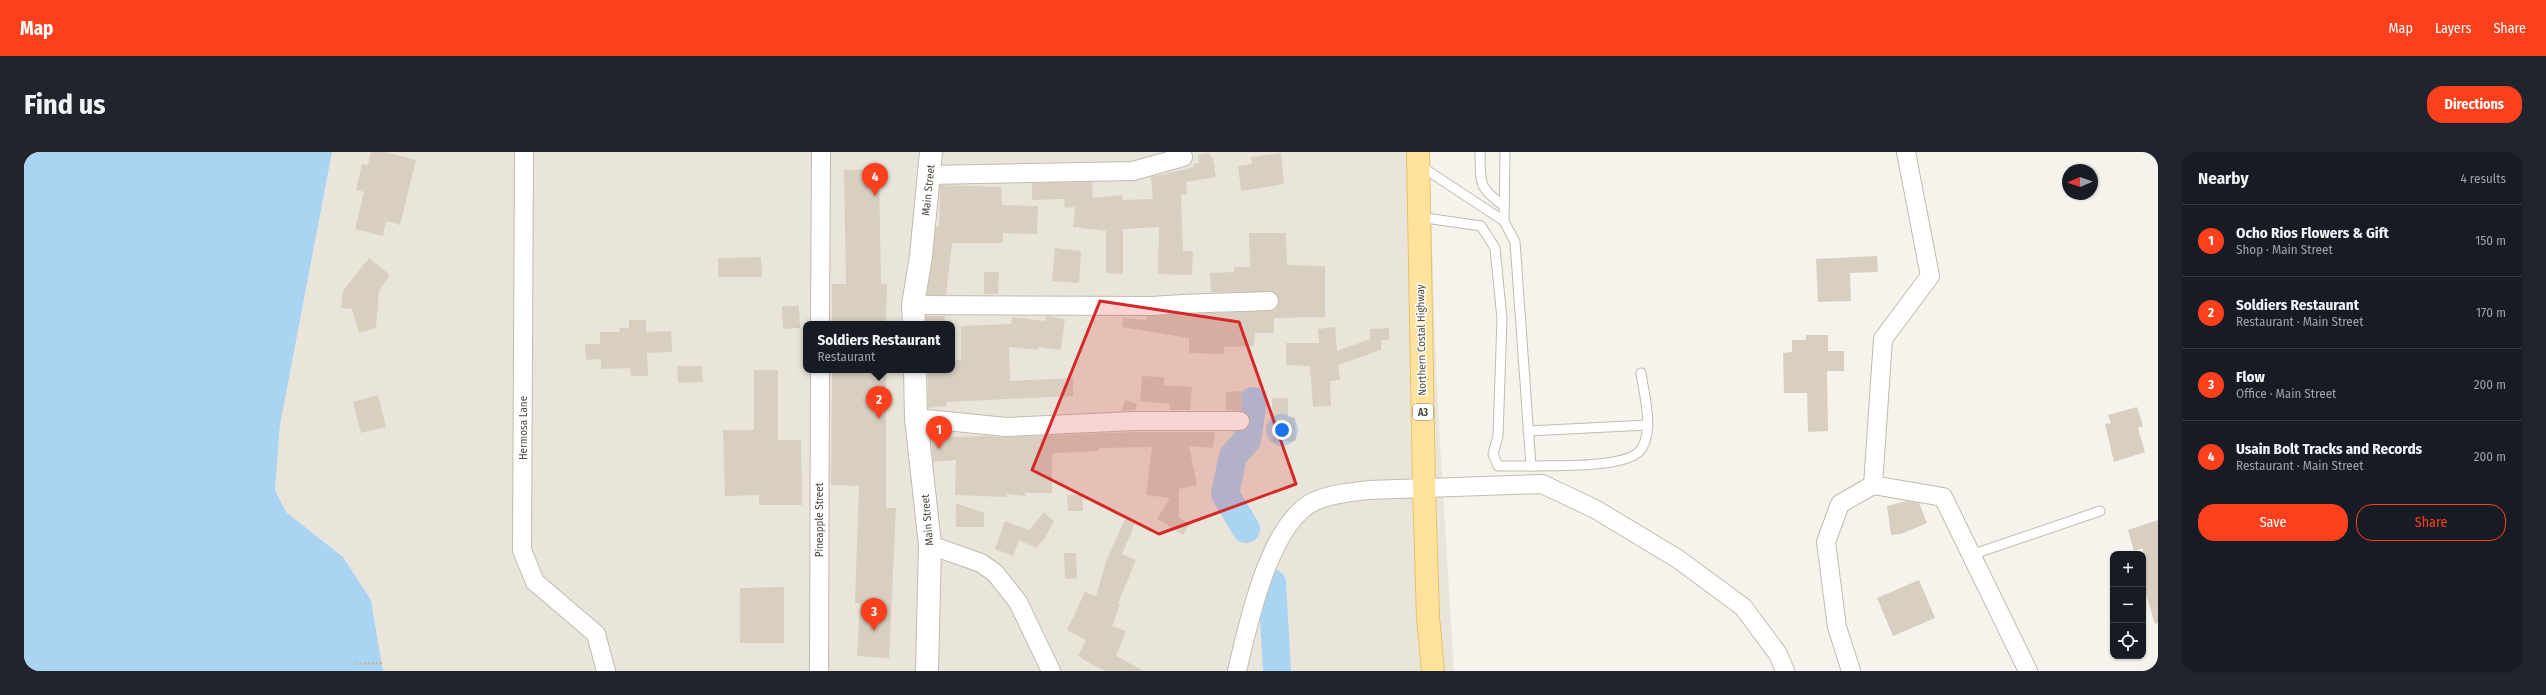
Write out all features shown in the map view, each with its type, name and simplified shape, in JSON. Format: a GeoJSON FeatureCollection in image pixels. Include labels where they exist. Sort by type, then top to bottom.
{"type":"FeatureCollection","features":[{"type":"Feature","properties":{"kind":"main road","name":"Northern Costal Highway"},"geometry":{"type":"LineString","coordinates":[[1418,158],[1424,487],[1428,617],[1433,671]]}},
{"type":"Feature","properties":{"kind":"street","name":"Hermosa Lane"},"geometry":{"type":"LineString","coordinates":[[524,152],[522,550],[535,582],[596,634],[606,671]]}},
{"type":"Feature","properties":{"kind":"street"},"geometry":{"type":"LineString","coordinates":[[820,152],[820,321]]}},
{"type":"Feature","properties":{"kind":"street","name":"Main Street"},"geometry":{"type":"LineString","coordinates":[[914,315],[930,175],[931,152]]}},
{"type":"Feature","properties":{"kind":"street"},"geometry":{"type":"LineString","coordinates":[[1873,485],[1883,339],[1930,276],[1906,152]]}},
{"type":"Feature","properties":{"kind":"street"},"geometry":{"type":"LineString","coordinates":[[930,175],[1132,171],[1183,157]]}},
{"type":"Feature","properties":{"kind":"street"},"geometry":{"type":"LineString","coordinates":[[914,315],[1154,306],[1189,302],[1212,304],[1269,301]]}},
{"type":"Feature","properties":{"kind":"street","name":"Pineapple Street"},"geometry":{"type":"LineString","coordinates":[[819,671],[820,373]]}},
{"type":"Feature","properties":{"kind":"street","name":"Main Street"},"geometry":{"type":"LineString","coordinates":[[915,373],[916,418],[930,545],[927,671]]}},
{"type":"Feature","properties":{"kind":"street"},"geometry":{"type":"LineString","coordinates":[[916,418],[1006,427],[1134,421],[1240,421]]}},
{"type":"Feature","properties":{"kind":"street"},"geometry":{"type":"LineString","coordinates":[[1237,671],[1256,593],[1282,535],[1296,514],[1315,502],[1342,493],[1424,487],[1542,484],[1595,509],[1678,559],[1743,607],[1778,654],[1786,671]]}},
{"type":"Feature","properties":{"kind":"street"},"geometry":{"type":"LineString","coordinates":[[1851,671],[1837,627],[1826,542],[1840,504],[1873,485],[1943,497],[2028,671]]}},
{"type":"Feature","properties":{"kind":"street"},"geometry":{"type":"LineString","coordinates":[[930,545],[981,563],[995,573],[1018,602],[1051,671]]}},
{"type":"Feature","properties":{"kind":"lane"},"geometry":{"type":"LineString","coordinates":[[1480,152],[1481,186],[1487,194],[1504,206]]}},
{"type":"Feature","properties":{"kind":"lane"},"geometry":{"type":"LineString","coordinates":[[1504,152],[1504,222]]}},
{"type":"Feature","properties":{"kind":"lane"},"geometry":{"type":"LineString","coordinates":[[1418,158],[1504,222],[1515,242],[1531,466]]}},
{"type":"Feature","properties":{"kind":"lane"},"geometry":{"type":"LineString","coordinates":[[1419,217],[1481,226],[1495,248],[1502,319],[1498,436],[1493,454],[1498,466],[1616,462],[1634,457],[1642,448],[1648,426],[1641,373]]}},
{"type":"Feature","properties":{"kind":"lane"},"geometry":{"type":"LineString","coordinates":[[1528,431],[1648,426]]}},
{"type":"Feature","properties":{"kind":"lane"},"geometry":{"type":"LineString","coordinates":[[1971,555],[2100,511]]}},
{"type":"Feature","properties":{"kind":"path"},"geometry":{"type":"LineString","coordinates":[[356,664],[382,663]]}},
{"type":"Feature","properties":{"kind":"highlighted area"},"geometry":{"type":"Polygon","coordinates":[[[1100,301],[1239,322],[1296,484],[1159,534],[1032,470],[1100,301]]]}},
{"type":"Feature","properties":{"kind":"shaded area"},"geometry":{"type":"Polygon","coordinates":[[[332,152],[1429,152],[1437,395],[1454,671],[383,671],[371,600],[343,557],[286,512],[275,490],[280,425],[332,152]]]}},
{"type":"Feature","properties":{"kind":"water"},"geometry":{"type":"Polygon","coordinates":[[[24,152],[332,152],[280,425],[275,490],[286,512],[343,557],[371,600],[383,671],[24,671],[24,152]]]}},
{"type":"Feature","properties":{"kind":"building"},"geometry":{"type":"Polygon","coordinates":[[[371,152],[385,152],[416,160],[400,225],[386,221],[383,236],[355,229],[364,192],[356,190],[362,164],[368,165],[371,152]]]}},
{"type":"Feature","properties":{"kind":"building"},"geometry":{"type":"Polygon","coordinates":[[[1210,153],[1211,158],[1213,157],[1216,177],[1186,182],[1187,194],[1181,195],[1183,251],[1193,251],[1192,275],[1158,274],[1159,227],[1123,229],[1123,274],[1106,273],[1106,231],[1073,227],[1075,207],[1065,208],[1064,199],[1032,200],[1032,183],[1092,182],[1093,198],[1122,195],[1123,200],[1153,199],[1151,177],[1194,167],[1193,164],[1199,163],[1198,155],[1210,153]]]}},
{"type":"Feature","properties":{"kind":"building"},"geometry":{"type":"Polygon","coordinates":[[[1281,153],[1284,184],[1241,191],[1238,166],[1252,164],[1251,157],[1281,153]]]}},
{"type":"Feature","properties":{"kind":"building"},"geometry":{"type":"Polygon","coordinates":[[[879,169],[881,284],[887,284],[886,321],[832,321],[832,284],[846,284],[844,170],[879,169]]]}},
{"type":"Feature","properties":{"kind":"building"},"geometry":{"type":"Polygon","coordinates":[[[940,185],[1001,187],[1002,205],[1038,206],[1037,234],[1003,233],[1003,243],[952,243],[946,295],[927,295],[936,227],[939,227],[940,185]]]}},
{"type":"Feature","properties":{"kind":"building"},"geometry":{"type":"Polygon","coordinates":[[[1249,233],[1286,233],[1287,265],[1325,266],[1325,317],[1274,318],[1274,333],[1255,333],[1254,346],[1224,347],[1224,354],[1189,353],[1189,338],[1122,327],[1123,318],[1147,320],[1147,316],[1190,316],[1190,314],[1275,310],[1279,300],[1273,292],[1211,292],[1210,273],[1234,272],[1234,267],[1250,267],[1249,233]]]}},
{"type":"Feature","properties":{"kind":"building"},"geometry":{"type":"Polygon","coordinates":[[[1055,248],[1081,251],[1079,283],[1052,281],[1055,248]]]}},
{"type":"Feature","properties":{"kind":"building"},"geometry":{"type":"Polygon","coordinates":[[[1877,256],[1878,272],[1850,273],[1851,301],[1818,302],[1816,259],[1877,256]]]}},
{"type":"Feature","properties":{"kind":"building"},"geometry":{"type":"Polygon","coordinates":[[[761,257],[762,277],[718,277],[718,258],[761,257]]]}},
{"type":"Feature","properties":{"kind":"building"},"geometry":{"type":"Polygon","coordinates":[[[369,258],[390,275],[379,290],[376,328],[359,333],[352,309],[341,308],[343,291],[369,258]]]}},
{"type":"Feature","properties":{"kind":"building"},"geometry":{"type":"Polygon","coordinates":[[[984,272],[999,272],[998,294],[984,294],[984,272]]]}},
{"type":"Feature","properties":{"kind":"building"},"geometry":{"type":"Polygon","coordinates":[[[782,306],[799,306],[800,328],[783,329],[782,306]]]}},
{"type":"Feature","properties":{"kind":"building"},"geometry":{"type":"Polygon","coordinates":[[[926,316],[945,316],[944,321],[926,321],[926,316]]]}},
{"type":"Feature","properties":{"kind":"building"},"geometry":{"type":"Polygon","coordinates":[[[1046,316],[1065,319],[1061,350],[1038,347],[1038,350],[1009,347],[1010,381],[1073,378],[1073,396],[946,402],[947,406],[928,408],[928,373],[955,373],[955,360],[961,360],[961,326],[1011,324],[1012,317],[1045,321],[1046,316]]]}},
{"type":"Feature","properties":{"kind":"building"},"geometry":{"type":"Polygon","coordinates":[[[629,320],[646,320],[646,332],[671,331],[672,352],[647,353],[648,376],[631,376],[630,368],[601,369],[601,359],[586,360],[585,344],[600,344],[600,332],[620,332],[619,328],[629,328],[629,320]]]}},
{"type":"Feature","properties":{"kind":"building"},"geometry":{"type":"Polygon","coordinates":[[[1335,327],[1337,351],[1370,339],[1370,329],[1389,328],[1389,340],[1381,340],[1381,350],[1338,365],[1340,380],[1330,381],[1331,406],[1313,407],[1310,366],[1286,365],[1286,343],[1319,343],[1318,329],[1335,327]]]}},
{"type":"Feature","properties":{"kind":"building"},"geometry":{"type":"Polygon","coordinates":[[[1806,335],[1828,335],[1828,351],[1844,351],[1844,371],[1827,371],[1828,431],[1808,432],[1807,393],[1784,393],[1783,353],[1792,352],[1792,340],[1806,340],[1806,335]]]}},
{"type":"Feature","properties":{"kind":"building"},"geometry":{"type":"Polygon","coordinates":[[[677,366],[702,366],[703,382],[678,383],[677,366]]]}},
{"type":"Feature","properties":{"kind":"building"},"geometry":{"type":"Polygon","coordinates":[[[754,370],[778,370],[778,440],[801,440],[802,505],[759,505],[759,495],[725,496],[723,430],[754,430],[754,370]]]}},
{"type":"Feature","properties":{"kind":"building"},"geometry":{"type":"Polygon","coordinates":[[[832,373],[886,373],[886,508],[896,508],[889,658],[857,656],[860,603],[855,603],[859,486],[831,485],[832,373]]]}},
{"type":"Feature","properties":{"kind":"building"},"geometry":{"type":"Polygon","coordinates":[[[1142,376],[1164,377],[1164,385],[1192,387],[1190,410],[1169,410],[1170,404],[1140,401],[1142,376]]]}},
{"type":"Feature","properties":{"kind":"building"},"geometry":{"type":"Polygon","coordinates":[[[1241,391],[1242,411],[1226,410],[1226,392],[1241,391]]]}},
{"type":"Feature","properties":{"kind":"building"},"geometry":{"type":"Polygon","coordinates":[[[378,395],[386,427],[361,433],[353,402],[378,395]]]}},
{"type":"Feature","properties":{"kind":"building"},"geometry":{"type":"Polygon","coordinates":[[[1272,398],[1288,398],[1288,417],[1295,417],[1296,441],[1273,442],[1272,398]]]}},
{"type":"Feature","properties":{"kind":"building"},"geometry":{"type":"Polygon","coordinates":[[[1125,400],[1137,404],[1135,410],[1121,411],[1125,400]]]}},
{"type":"Feature","properties":{"kind":"building"},"geometry":{"type":"Polygon","coordinates":[[[2137,407],[2143,426],[2138,428],[2145,452],[2114,462],[2105,424],[2111,423],[2108,415],[2137,407]]]}},
{"type":"Feature","properties":{"kind":"building"},"geometry":{"type":"Polygon","coordinates":[[[1134,432],[1215,432],[1213,448],[1189,446],[1197,485],[1179,489],[1179,518],[1190,524],[1183,535],[1157,519],[1170,498],[1146,495],[1152,447],[1099,448],[1099,451],[1055,453],[1052,455],[1052,493],[1024,493],[1026,496],[1007,494],[1007,497],[955,495],[956,460],[933,462],[931,438],[986,436],[1006,437],[1134,432]]]}},
{"type":"Feature","properties":{"kind":"building"},"geometry":{"type":"Polygon","coordinates":[[[1082,494],[1083,511],[1068,511],[1067,495],[1082,494]]]}},
{"type":"Feature","properties":{"kind":"building"},"geometry":{"type":"Polygon","coordinates":[[[1907,501],[1919,503],[1927,523],[1901,534],[1891,535],[1887,506],[1907,501]]]}},
{"type":"Feature","properties":{"kind":"building"},"geometry":{"type":"Polygon","coordinates":[[[956,503],[984,513],[984,527],[956,527],[956,503]]]}},
{"type":"Feature","properties":{"kind":"building"},"geometry":{"type":"Polygon","coordinates":[[[1044,512],[1054,521],[1045,538],[1036,548],[1019,540],[1013,556],[995,549],[1005,521],[1029,530],[1044,512]]]}},
{"type":"Feature","properties":{"kind":"building"},"geometry":{"type":"Polygon","coordinates":[[[1125,519],[1135,524],[1122,554],[1136,560],[1118,603],[1120,604],[1112,626],[1126,631],[1116,656],[1144,671],[1106,671],[1078,656],[1086,640],[1067,630],[1085,592],[1096,596],[1107,559],[1125,519]]]}},
{"type":"Feature","properties":{"kind":"building"},"geometry":{"type":"Polygon","coordinates":[[[2158,520],[2158,623],[2155,624],[2146,594],[2146,551],[2143,551],[2143,548],[2134,551],[2128,530],[2158,520]]]}},
{"type":"Feature","properties":{"kind":"building"},"geometry":{"type":"Polygon","coordinates":[[[1064,553],[1076,553],[1077,578],[1065,579],[1064,553]]]}},
{"type":"Feature","properties":{"kind":"building"},"geometry":{"type":"Polygon","coordinates":[[[1919,580],[1935,618],[1893,636],[1877,598],[1919,580]]]}},
{"type":"Feature","properties":{"kind":"building"},"geometry":{"type":"Polygon","coordinates":[[[784,587],[784,643],[740,643],[740,588],[784,587]]]}},
{"type":"Feature","properties":{"kind":"waterway"},"geometry":{"type":"LineString","coordinates":[[1246,529],[1225,494],[1233,456],[1247,440],[1253,401]]}},
{"type":"Feature","properties":{"kind":"waterway"},"geometry":{"type":"LineString","coordinates":[[1272,583],[1277,671]]}},
{"type":"Feature","properties":{"kind":"place","name":"Usain Bolt Tracks and Records"},"geometry":{"type":"Point","coordinates":[875,196]}},
{"type":"Feature","properties":{"kind":"place","name":"Soldiers Restaurant"},"geometry":{"type":"Point","coordinates":[879,419]}},
{"type":"Feature","properties":{"kind":"place","name":"Ocho Rios Flowers & Gift"},"geometry":{"type":"Point","coordinates":[939,449]}},
{"type":"Feature","properties":{"kind":"place","name":"Flow"},"geometry":{"type":"Point","coordinates":[874,631]}}]}
